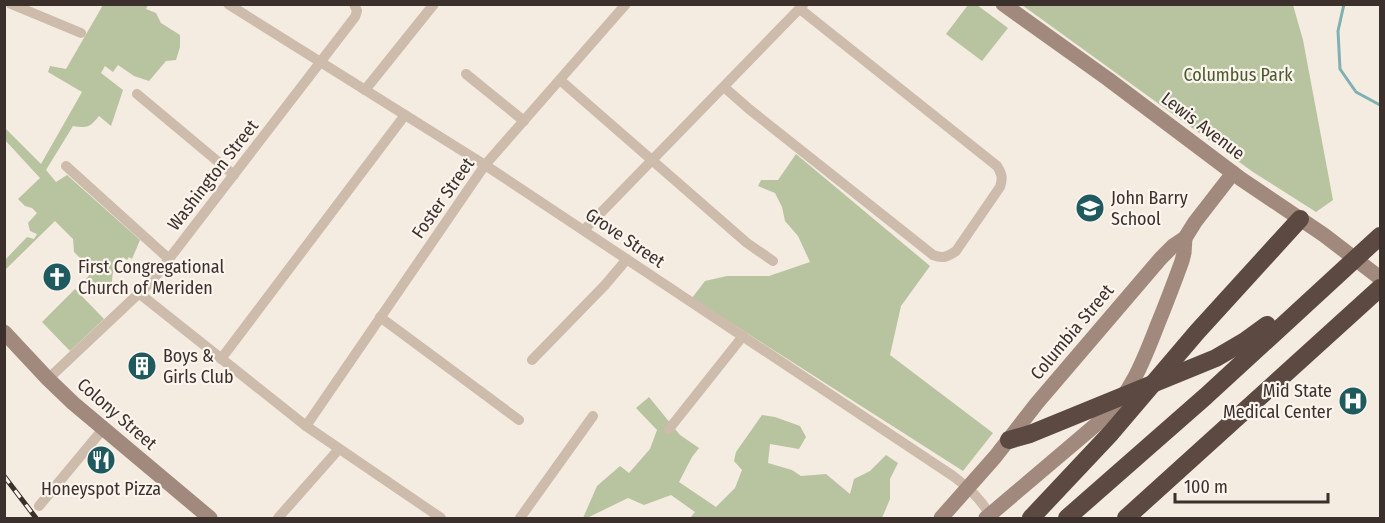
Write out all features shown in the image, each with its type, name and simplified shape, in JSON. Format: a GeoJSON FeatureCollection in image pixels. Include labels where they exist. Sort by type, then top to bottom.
{"type":"FeatureCollection","features":[{"type":"Feature","properties":{"kind":"highway"},"geometry":{"type":"LineString","coordinates":[[1031,519],[1111,433],[1300,219]]}},
{"type":"Feature","properties":{"kind":"highway"},"geometry":{"type":"LineString","coordinates":[[1067,519],[1206,396],[1315,293],[1380,236]]}},
{"type":"Feature","properties":{"kind":"highway"},"geometry":{"type":"LineString","coordinates":[[1126,519],[1380,288]]}},
{"type":"Feature","properties":{"kind":"highway"},"geometry":{"type":"LineString","coordinates":[[1009,440],[1030,434],[1216,358],[1261,330],[1298,299],[1315,293]]}},
{"type":"Feature","properties":{"kind":"street"},"geometry":{"type":"LineString","coordinates":[[11,4],[81,33]]}},
{"type":"Feature","properties":{"kind":"street","name":"Grove Street"},"geometry":{"type":"LineString","coordinates":[[228,4],[485,165],[953,476],[981,501],[988,517]]}},
{"type":"Feature","properties":{"kind":"street","name":"Washington Street"},"geometry":{"type":"LineString","coordinates":[[48,379],[152,281],[355,18],[357,11],[354,4]]}},
{"type":"Feature","properties":{"kind":"street"},"geometry":{"type":"LineString","coordinates":[[365,90],[434,4]]}},
{"type":"Feature","properties":{"kind":"street","name":"Foster Street"},"geometry":{"type":"LineString","coordinates":[[306,426],[485,165],[626,4]]}},
{"type":"Feature","properties":{"kind":"street","name":"Lewis Avenue"},"geometry":{"type":"LineString","coordinates":[[1003,4],[1233,173],[1324,235],[1380,278]]}},
{"type":"Feature","properties":{"kind":"street"},"geometry":{"type":"LineString","coordinates":[[584,230],[802,7],[997,166],[1002,173],[1000,187],[956,251],[948,257],[940,258],[933,255],[724,87]]}},
{"type":"Feature","properties":{"kind":"street"},"geometry":{"type":"LineString","coordinates":[[466,74],[524,121]]}},
{"type":"Feature","properties":{"kind":"street"},"geometry":{"type":"LineString","coordinates":[[560,80],[747,243],[773,261]]}},
{"type":"Feature","properties":{"kind":"street"},"geometry":{"type":"LineString","coordinates":[[137,94],[234,175]]}},
{"type":"Feature","properties":{"kind":"street"},"geometry":{"type":"LineString","coordinates":[[221,359],[405,115]]}},
{"type":"Feature","properties":{"kind":"street"},"geometry":{"type":"LineString","coordinates":[[66,166],[169,259]]}},
{"type":"Feature","properties":{"kind":"street","name":"Columbia Street"},"geometry":{"type":"LineString","coordinates":[[941,519],[1161,258],[1185,238],[1233,173]]}},
{"type":"Feature","properties":{"kind":"street"},"geometry":{"type":"LineString","coordinates":[[988,517],[1105,417],[1126,394],[1148,351],[1185,253],[1185,238]]}},
{"type":"Feature","properties":{"kind":"street"},"geometry":{"type":"LineString","coordinates":[[532,360],[627,259]]}},
{"type":"Feature","properties":{"kind":"street"},"geometry":{"type":"LineString","coordinates":[[140,294],[306,426],[441,519]]}},
{"type":"Feature","properties":{"kind":"street"},"geometry":{"type":"LineString","coordinates":[[380,317],[519,420]]}},
{"type":"Feature","properties":{"kind":"street","name":"Colony Street"},"geometry":{"type":"LineString","coordinates":[[4,332],[48,379],[103,429],[210,519]]}},
{"type":"Feature","properties":{"kind":"street"},"geometry":{"type":"LineString","coordinates":[[669,429],[743,336]]}},
{"type":"Feature","properties":{"kind":"street"},"geometry":{"type":"LineString","coordinates":[[520,519],[593,417]]}},
{"type":"Feature","properties":{"kind":"street"},"geometry":{"type":"LineString","coordinates":[[39,506],[103,429]]}},
{"type":"Feature","properties":{"kind":"street"},"geometry":{"type":"LineString","coordinates":[[278,519],[339,448]]}},
{"type":"Feature","properties":{"kind":"green space"},"geometry":{"type":"Polygon","coordinates":[[[103,5],[148,5],[146,9],[156,13],[161,23],[180,35],[180,47],[176,60],[166,61],[149,81],[134,76],[118,65],[113,72],[105,66],[101,73],[123,90],[111,126],[99,116],[88,126],[73,126],[46,170],[56,182],[67,175],[140,240],[132,259],[129,257],[127,260],[123,257],[115,268],[112,290],[90,290],[83,282],[93,271],[74,252],[73,239],[55,221],[5,270],[5,260],[27,237],[34,239],[37,234],[30,231],[28,223],[37,213],[18,199],[40,178],[5,140],[5,128],[41,164],[82,92],[48,72],[50,66],[66,69],[103,5]]]}},
{"type":"Feature","properties":{"kind":"green space"},"geometry":{"type":"Polygon","coordinates":[[[968,5],[977,5],[1008,28],[982,61],[946,34],[968,5]]]}},
{"type":"Feature","properties":{"kind":"green space","name":"Columbus Park"},"geometry":{"type":"Polygon","coordinates":[[[1022,5],[1293,5],[1303,40],[1333,200],[1316,212],[1253,172],[1022,5]]]}},
{"type":"Feature","properties":{"kind":"green space"},"geometry":{"type":"Polygon","coordinates":[[[796,154],[930,266],[901,306],[890,355],[993,433],[963,471],[692,298],[705,281],[727,276],[769,276],[810,262],[798,236],[785,221],[782,207],[775,193],[758,186],[761,180],[778,180],[796,154]]]}},
{"type":"Feature","properties":{"kind":"green space"},"geometry":{"type":"Polygon","coordinates":[[[75,289],[104,319],[70,351],[42,322],[75,289]]]}},
{"type":"Feature","properties":{"kind":"green space"},"geometry":{"type":"Polygon","coordinates":[[[649,397],[680,435],[699,448],[679,482],[716,507],[735,488],[742,470],[734,461],[736,452],[762,415],[800,426],[806,437],[799,449],[770,444],[768,463],[792,470],[801,476],[826,474],[850,494],[854,479],[870,471],[886,455],[898,463],[890,479],[890,499],[882,518],[690,518],[695,512],[671,495],[644,505],[628,498],[583,518],[597,486],[620,466],[629,473],[650,449],[657,430],[636,408],[649,397]]]}},
{"type":"Feature","properties":{"kind":"waterway"},"geometry":{"type":"LineString","coordinates":[[1344,4],[1338,31],[1340,69],[1356,92],[1380,105]]}},
{"type":"Feature","properties":{"kind":"railway"},"geometry":{"type":"LineString","coordinates":[[4,476],[36,518]]}},
{"type":"Feature","properties":{"kind":"place","name":"John Barry School"},"geometry":{"type":"Point","coordinates":[1090,208]}},
{"type":"Feature","properties":{"kind":"place","name":"First Congregational Church of Meriden"},"geometry":{"type":"Point","coordinates":[57,277]}},
{"type":"Feature","properties":{"kind":"place","name":"Boys & Girls Club"},"geometry":{"type":"Point","coordinates":[142,366]}},
{"type":"Feature","properties":{"kind":"place","name":"Mid State Medical Center"},"geometry":{"type":"Point","coordinates":[1353,401]}},
{"type":"Feature","properties":{"kind":"place","name":"Honeyspot Pizza"},"geometry":{"type":"Point","coordinates":[101,460]}}]}
